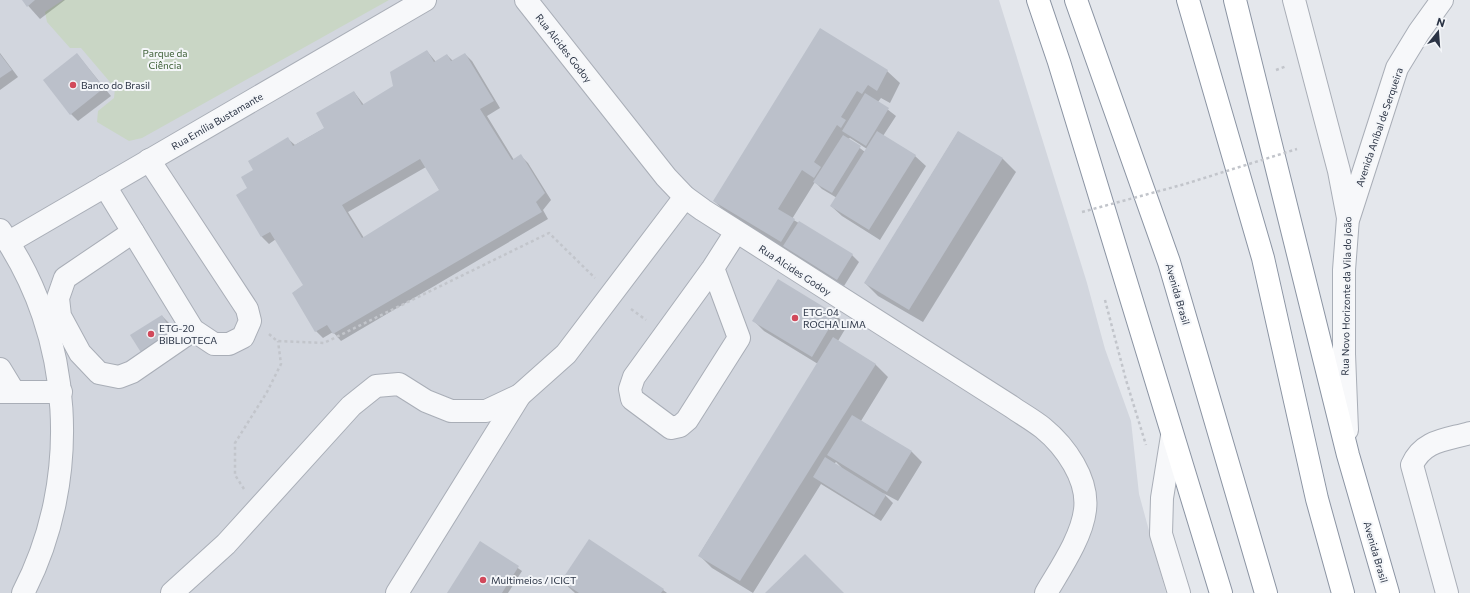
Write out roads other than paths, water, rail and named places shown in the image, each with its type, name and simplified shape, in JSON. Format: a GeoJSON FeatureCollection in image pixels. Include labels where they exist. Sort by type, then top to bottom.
{"type":"FeatureCollection","features":[{"type":"Feature","properties":{"kind":"highway"},"geometry":{"type":"LineString","coordinates":[[1038,0],[1059,62],[1221,593]]}},
{"type":"Feature","properties":{"kind":"highway","name":"Avenida Brasil"},"geometry":{"type":"LineString","coordinates":[[1076,0],[1169,262],[1266,593]]}},
{"type":"Feature","properties":{"kind":"highway"},"geometry":{"type":"LineString","coordinates":[[1188,0],[1263,258],[1317,499],[1343,593]]}},
{"type":"Feature","properties":{"kind":"highway","name":"Avenida Brasil"},"geometry":{"type":"LineString","coordinates":[[1235,0],[1348,455],[1388,593]]}},
{"type":"Feature","properties":{"kind":"street","name":"Rua Emília Bustamante"},"geometry":{"type":"LineString","coordinates":[[4,235],[105,186],[425,0]]}},
{"type":"Feature","properties":{"kind":"street","name":"Rua Alcides Godoy"},"geometry":{"type":"LineString","coordinates":[[526,0],[650,157],[685,197],[736,232],[1012,407],[1042,428],[1064,449],[1080,478],[1085,495],[1085,510],[1079,529],[1067,556],[1046,593]]}},
{"type":"Feature","properties":{"kind":"street","name":"Rua Novo Horizonte da Vila do João"},"geometry":{"type":"LineString","coordinates":[[1294,0],[1338,171],[1348,218],[1344,270],[1344,347],[1348,455]]}},
{"type":"Feature","properties":{"kind":"street","name":"Avenida Aníbal de Serqueira"},"geometry":{"type":"LineString","coordinates":[[1348,218],[1397,68],[1419,32],[1442,0]]}},
{"type":"Feature","properties":{"kind":"street"},"geometry":{"type":"LineString","coordinates":[[105,186],[193,330],[214,344],[229,344],[243,337],[250,321],[247,309],[149,160]]}},
{"type":"Feature","properties":{"kind":"street"},"geometry":{"type":"LineString","coordinates":[[397,593],[520,395],[566,354],[685,197]]}},
{"type":"Feature","properties":{"kind":"street"},"geometry":{"type":"LineString","coordinates":[[133,232],[65,278],[58,298],[60,316],[80,353],[99,373],[119,377],[132,372],[193,330]]}},
{"type":"Feature","properties":{"kind":"street"},"geometry":{"type":"LineString","coordinates":[[713,268],[739,338],[686,420],[680,426],[671,428],[632,399],[630,389],[634,377],[713,268],[736,232]]}},
{"type":"Feature","properties":{"kind":"street"},"geometry":{"type":"LineString","coordinates":[[4,235],[34,288],[49,332],[61,392],[62,451],[54,511],[36,568],[23,593]]}},
{"type":"Feature","properties":{"kind":"street"},"geometry":{"type":"LineString","coordinates":[[0,369],[7,392],[61,392]]}},
{"type":"Feature","properties":{"kind":"street"},"geometry":{"type":"LineString","coordinates":[[173,593],[226,544],[351,406],[376,386],[399,384],[426,401],[451,411],[486,411],[520,395]]}},
{"type":"Feature","properties":{"kind":"street"},"geometry":{"type":"LineString","coordinates":[[1447,593],[1412,465],[1417,454],[1428,445],[1470,433]]}},
{"type":"Feature","properties":{"kind":"street"},"geometry":{"type":"LineString","coordinates":[[1172,436],[1162,498],[1161,534],[1178,593]]}},
{"type":"Feature","properties":{"kind":"place","name":"Banco do Brasil"},"geometry":{"type":"Point","coordinates":[73,85]}},
{"type":"Feature","properties":{"kind":"place","name":"ETG-04 ROCHA LIMA"},"geometry":{"type":"Point","coordinates":[795,318]}},
{"type":"Feature","properties":{"kind":"place","name":"ETG-20 BIBLIOTECA"},"geometry":{"type":"Point","coordinates":[151,334]}},
{"type":"Feature","properties":{"kind":"place","name":"Multimeios / ICICT"},"geometry":{"type":"Point","coordinates":[483,580]}},
{"type":"Feature","properties":{"kind":"park label","name":"Parque da Ciência"},"geometry":{"type":"Point","coordinates":[165,58]}}]}
